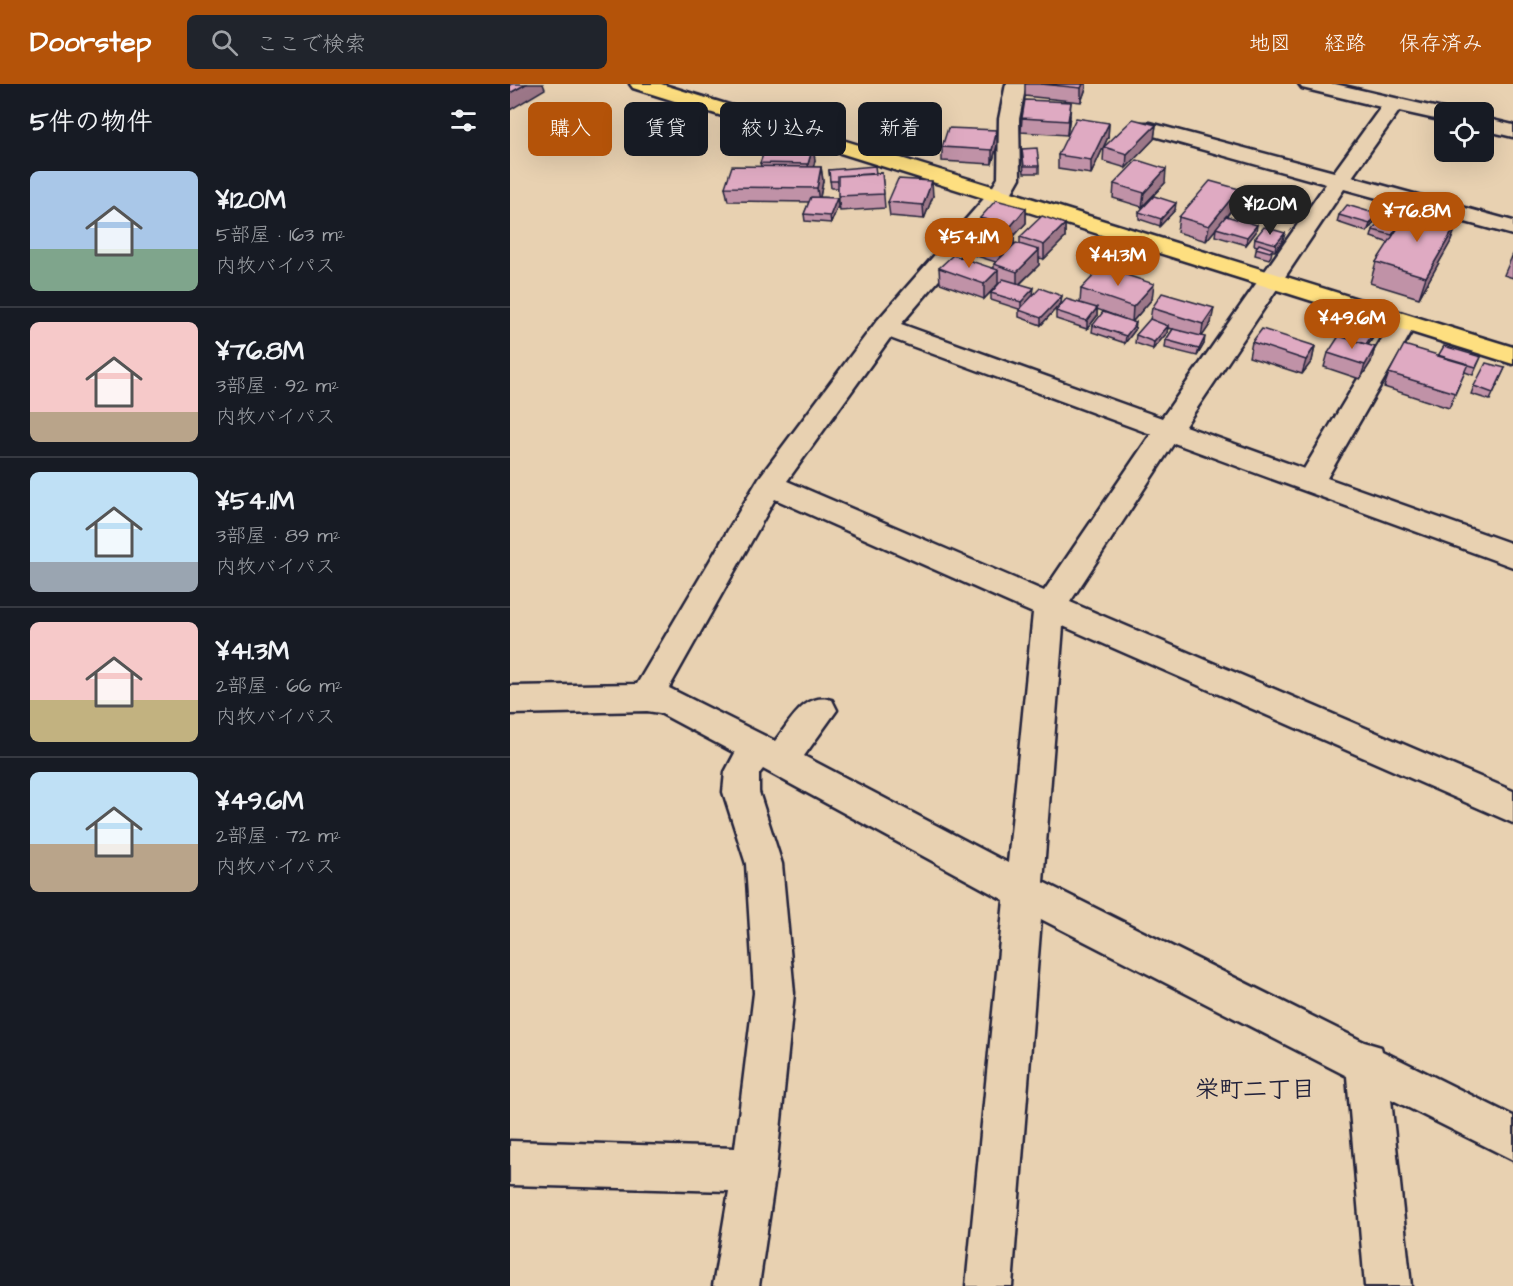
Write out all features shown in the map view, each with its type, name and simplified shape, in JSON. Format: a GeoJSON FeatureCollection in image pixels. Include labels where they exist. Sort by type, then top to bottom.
{"type":"FeatureCollection","features":[{"type":"Feature","properties":{"kind":"main road"},"geometry":{"type":"LineString","coordinates":[[640,84],[1513,356]]}},
{"type":"Feature","properties":{"kind":"street"},"geometry":{"type":"LineString","coordinates":[[647,697],[769,485],[885,327],[999,196],[1009,178],[1009,119],[1016,84]]}},
{"type":"Feature","properties":{"kind":"street"},"geometry":{"type":"LineString","coordinates":[[1309,84],[1434,113]]}},
{"type":"Feature","properties":{"kind":"street"},"geometry":{"type":"LineString","coordinates":[[989,1286],[1026,892],[1049,608],[1269,280],[1394,103]]}},
{"type":"Feature","properties":{"kind":"street"},"geometry":{"type":"LineString","coordinates":[[1494,126],[1513,131]]}},
{"type":"Feature","properties":{"kind":"street"},"geometry":{"type":"LineString","coordinates":[[1143,127],[1513,228]]}},
{"type":"Feature","properties":{"kind":"street"},"geometry":{"type":"LineString","coordinates":[[1310,483],[1404,322]]}},
{"type":"Feature","properties":{"kind":"street"},"geometry":{"type":"LineString","coordinates":[[885,327],[1170,429],[1310,483],[1513,556]]}},
{"type":"Feature","properties":{"kind":"street"},"geometry":{"type":"LineString","coordinates":[[769,485],[1513,807]]}},
{"type":"Feature","properties":{"kind":"street"},"geometry":{"type":"LineString","coordinates":[[510,700],[647,697],[666,700],[1026,892],[1366,1062],[1513,1139]]}},
{"type":"Feature","properties":{"kind":"street"},"geometry":{"type":"LineString","coordinates":[[736,1286],[754,1170],[774,993],[764,864],[741,792],[742,772],[768,756],[820,710]]}},
{"type":"Feature","properties":{"kind":"street"},"geometry":{"type":"LineString","coordinates":[[1366,1062],[1388,1286]]}},
{"type":"Feature","properties":{"kind":"street"},"geometry":{"type":"LineString","coordinates":[[510,1163],[754,1170]]}},
{"type":"Feature","properties":{"kind":"building"},"geometry":{"type":"Polygon","coordinates":[[[510,84],[526,84],[510,93],[510,84]]]}},
{"type":"Feature","properties":{"kind":"building"},"geometry":{"type":"Polygon","coordinates":[[[1041,84],[1083,84],[1081,88],[1041,84]]]}},
{"type":"Feature","properties":{"kind":"building"},"geometry":{"type":"Polygon","coordinates":[[[1025,100],[1071,102],[1068,121],[1022,118],[1025,100]]]}},
{"type":"Feature","properties":{"kind":"building"},"geometry":{"type":"Polygon","coordinates":[[[1076,118],[1109,123],[1091,160],[1058,155],[1076,118]]]}},
{"type":"Feature","properties":{"kind":"building"},"geometry":{"type":"Polygon","coordinates":[[[1133,119],[1156,125],[1127,154],[1104,147],[1133,119]]]}},
{"type":"Feature","properties":{"kind":"building"},"geometry":{"type":"Polygon","coordinates":[[[948,128],[997,130],[992,150],[942,147],[948,128]]]}},
{"type":"Feature","properties":{"kind":"building"},"geometry":{"type":"Polygon","coordinates":[[[1037,148],[1039,166],[1024,166],[1022,149],[1037,148]]]}},
{"type":"Feature","properties":{"kind":"building"},"geometry":{"type":"Polygon","coordinates":[[[762,156],[810,156],[808,164],[760,163],[762,156]]]}},
{"type":"Feature","properties":{"kind":"building"},"geometry":{"type":"Polygon","coordinates":[[[1137,160],[1166,169],[1144,193],[1114,184],[1137,160]]]}},
{"type":"Feature","properties":{"kind":"building"},"geometry":{"type":"Polygon","coordinates":[[[732,166],[821,167],[817,188],[725,187],[732,166]]]}},
{"type":"Feature","properties":{"kind":"building"},"geometry":{"type":"Polygon","coordinates":[[[875,166],[876,174],[838,176],[838,181],[830,181],[829,170],[875,166]]]}},
{"type":"Feature","properties":{"kind":"building"},"geometry":{"type":"Polygon","coordinates":[[[882,173],[884,194],[838,196],[838,176],[882,173]]]}},
{"type":"Feature","properties":{"kind":"building"},"geometry":{"type":"Polygon","coordinates":[[[898,179],[932,181],[923,205],[888,202],[898,179]]]}},
{"type":"Feature","properties":{"kind":"building"},"geometry":{"type":"Polygon","coordinates":[[[1210,181],[1239,189],[1209,226],[1179,217],[1210,181]]]}},
{"type":"Feature","properties":{"kind":"building"},"geometry":{"type":"Polygon","coordinates":[[[1154,196],[1176,203],[1161,219],[1139,212],[1154,196]]]}},
{"type":"Feature","properties":{"kind":"building"},"geometry":{"type":"Polygon","coordinates":[[[811,197],[837,198],[830,216],[804,214],[811,197]]]}},
{"type":"Feature","properties":{"kind":"building"},"geometry":{"type":"Polygon","coordinates":[[[996,200],[1026,208],[1011,226],[980,218],[996,200]]]}},
{"type":"Feature","properties":{"kind":"building"},"geometry":{"type":"Polygon","coordinates":[[[1347,205],[1377,214],[1370,224],[1339,215],[1347,205]]]}},
{"type":"Feature","properties":{"kind":"building"},"geometry":{"type":"Polygon","coordinates":[[[1410,209],[1458,222],[1426,277],[1376,262],[1410,209]]]}},
{"type":"Feature","properties":{"kind":"building"},"geometry":{"type":"Polygon","coordinates":[[[1384,215],[1402,221],[1392,235],[1373,230],[1384,215]]]}},
{"type":"Feature","properties":{"kind":"building"},"geometry":{"type":"Polygon","coordinates":[[[1042,216],[1065,224],[1044,245],[1020,237],[1042,216]]]}},
{"type":"Feature","properties":{"kind":"building"},"geometry":{"type":"Polygon","coordinates":[[[1226,216],[1257,225],[1247,237],[1216,228],[1226,216]]]}},
{"type":"Feature","properties":{"kind":"building"},"geometry":{"type":"Polygon","coordinates":[[[978,224],[1014,234],[1001,249],[964,238],[978,224]]]}},
{"type":"Feature","properties":{"kind":"building"},"geometry":{"type":"Polygon","coordinates":[[[1264,227],[1285,233],[1276,244],[1255,238],[1264,227]]]}},
{"type":"Feature","properties":{"kind":"building"},"geometry":{"type":"Polygon","coordinates":[[[1016,243],[1039,250],[1017,272],[994,264],[1016,243]]]}},
{"type":"Feature","properties":{"kind":"building"},"geometry":{"type":"Polygon","coordinates":[[[1259,244],[1273,249],[1270,252],[1256,248],[1259,244]]]}},
{"type":"Feature","properties":{"kind":"building"},"geometry":{"type":"Polygon","coordinates":[[[953,255],[998,270],[984,284],[939,268],[953,255]]]}},
{"type":"Feature","properties":{"kind":"building"},"geometry":{"type":"Polygon","coordinates":[[[1102,267],[1154,284],[1133,307],[1081,289],[1102,267]]]}},
{"type":"Feature","properties":{"kind":"building"},"geometry":{"type":"Polygon","coordinates":[[[1003,279],[1034,288],[1021,302],[991,293],[1003,279]]]}},
{"type":"Feature","properties":{"kind":"building"},"geometry":{"type":"Polygon","coordinates":[[[1040,288],[1062,296],[1041,318],[1019,310],[1040,288]]]}},
{"type":"Feature","properties":{"kind":"building"},"geometry":{"type":"Polygon","coordinates":[[[1162,293],[1214,308],[1203,324],[1152,308],[1162,293]]]}},
{"type":"Feature","properties":{"kind":"building"},"geometry":{"type":"Polygon","coordinates":[[[1066,299],[1097,308],[1087,321],[1056,311],[1066,299]]]}},
{"type":"Feature","properties":{"kind":"building"},"geometry":{"type":"Polygon","coordinates":[[[1103,312],[1136,323],[1126,336],[1093,325],[1103,312]]]}},
{"type":"Feature","properties":{"kind":"building"},"geometry":{"type":"Polygon","coordinates":[[[1150,319],[1168,326],[1154,342],[1136,335],[1150,319]]]}},
{"type":"Feature","properties":{"kind":"building"},"geometry":{"type":"Polygon","coordinates":[[[1351,319],[1377,328],[1366,344],[1338,336],[1351,319]]]}},
{"type":"Feature","properties":{"kind":"building"},"geometry":{"type":"Polygon","coordinates":[[[1173,329],[1205,337],[1199,349],[1166,340],[1173,329]]]}},
{"type":"Feature","properties":{"kind":"building"},"geometry":{"type":"Polygon","coordinates":[[[1262,329],[1315,346],[1306,360],[1252,342],[1262,329]]]}},
{"type":"Feature","properties":{"kind":"building"},"geometry":{"type":"Polygon","coordinates":[[[1339,336],[1375,347],[1365,365],[1328,353],[1339,336]]]}},
{"type":"Feature","properties":{"kind":"building"},"geometry":{"type":"Polygon","coordinates":[[[1404,345],[1468,364],[1455,393],[1389,373],[1404,345]]]}},
{"type":"Feature","properties":{"kind":"building"},"geometry":{"type":"Polygon","coordinates":[[[1444,346],[1481,357],[1476,367],[1438,356],[1444,346]]]}},
{"type":"Feature","properties":{"kind":"building"},"geometry":{"type":"Polygon","coordinates":[[[1486,363],[1505,368],[1493,393],[1474,386],[1486,363]]]}},
{"type":"Feature","properties":{"kind":"district","name":"栄町二丁目"},"geometry":{"type":"Point","coordinates":[1255,1090]}}]}
